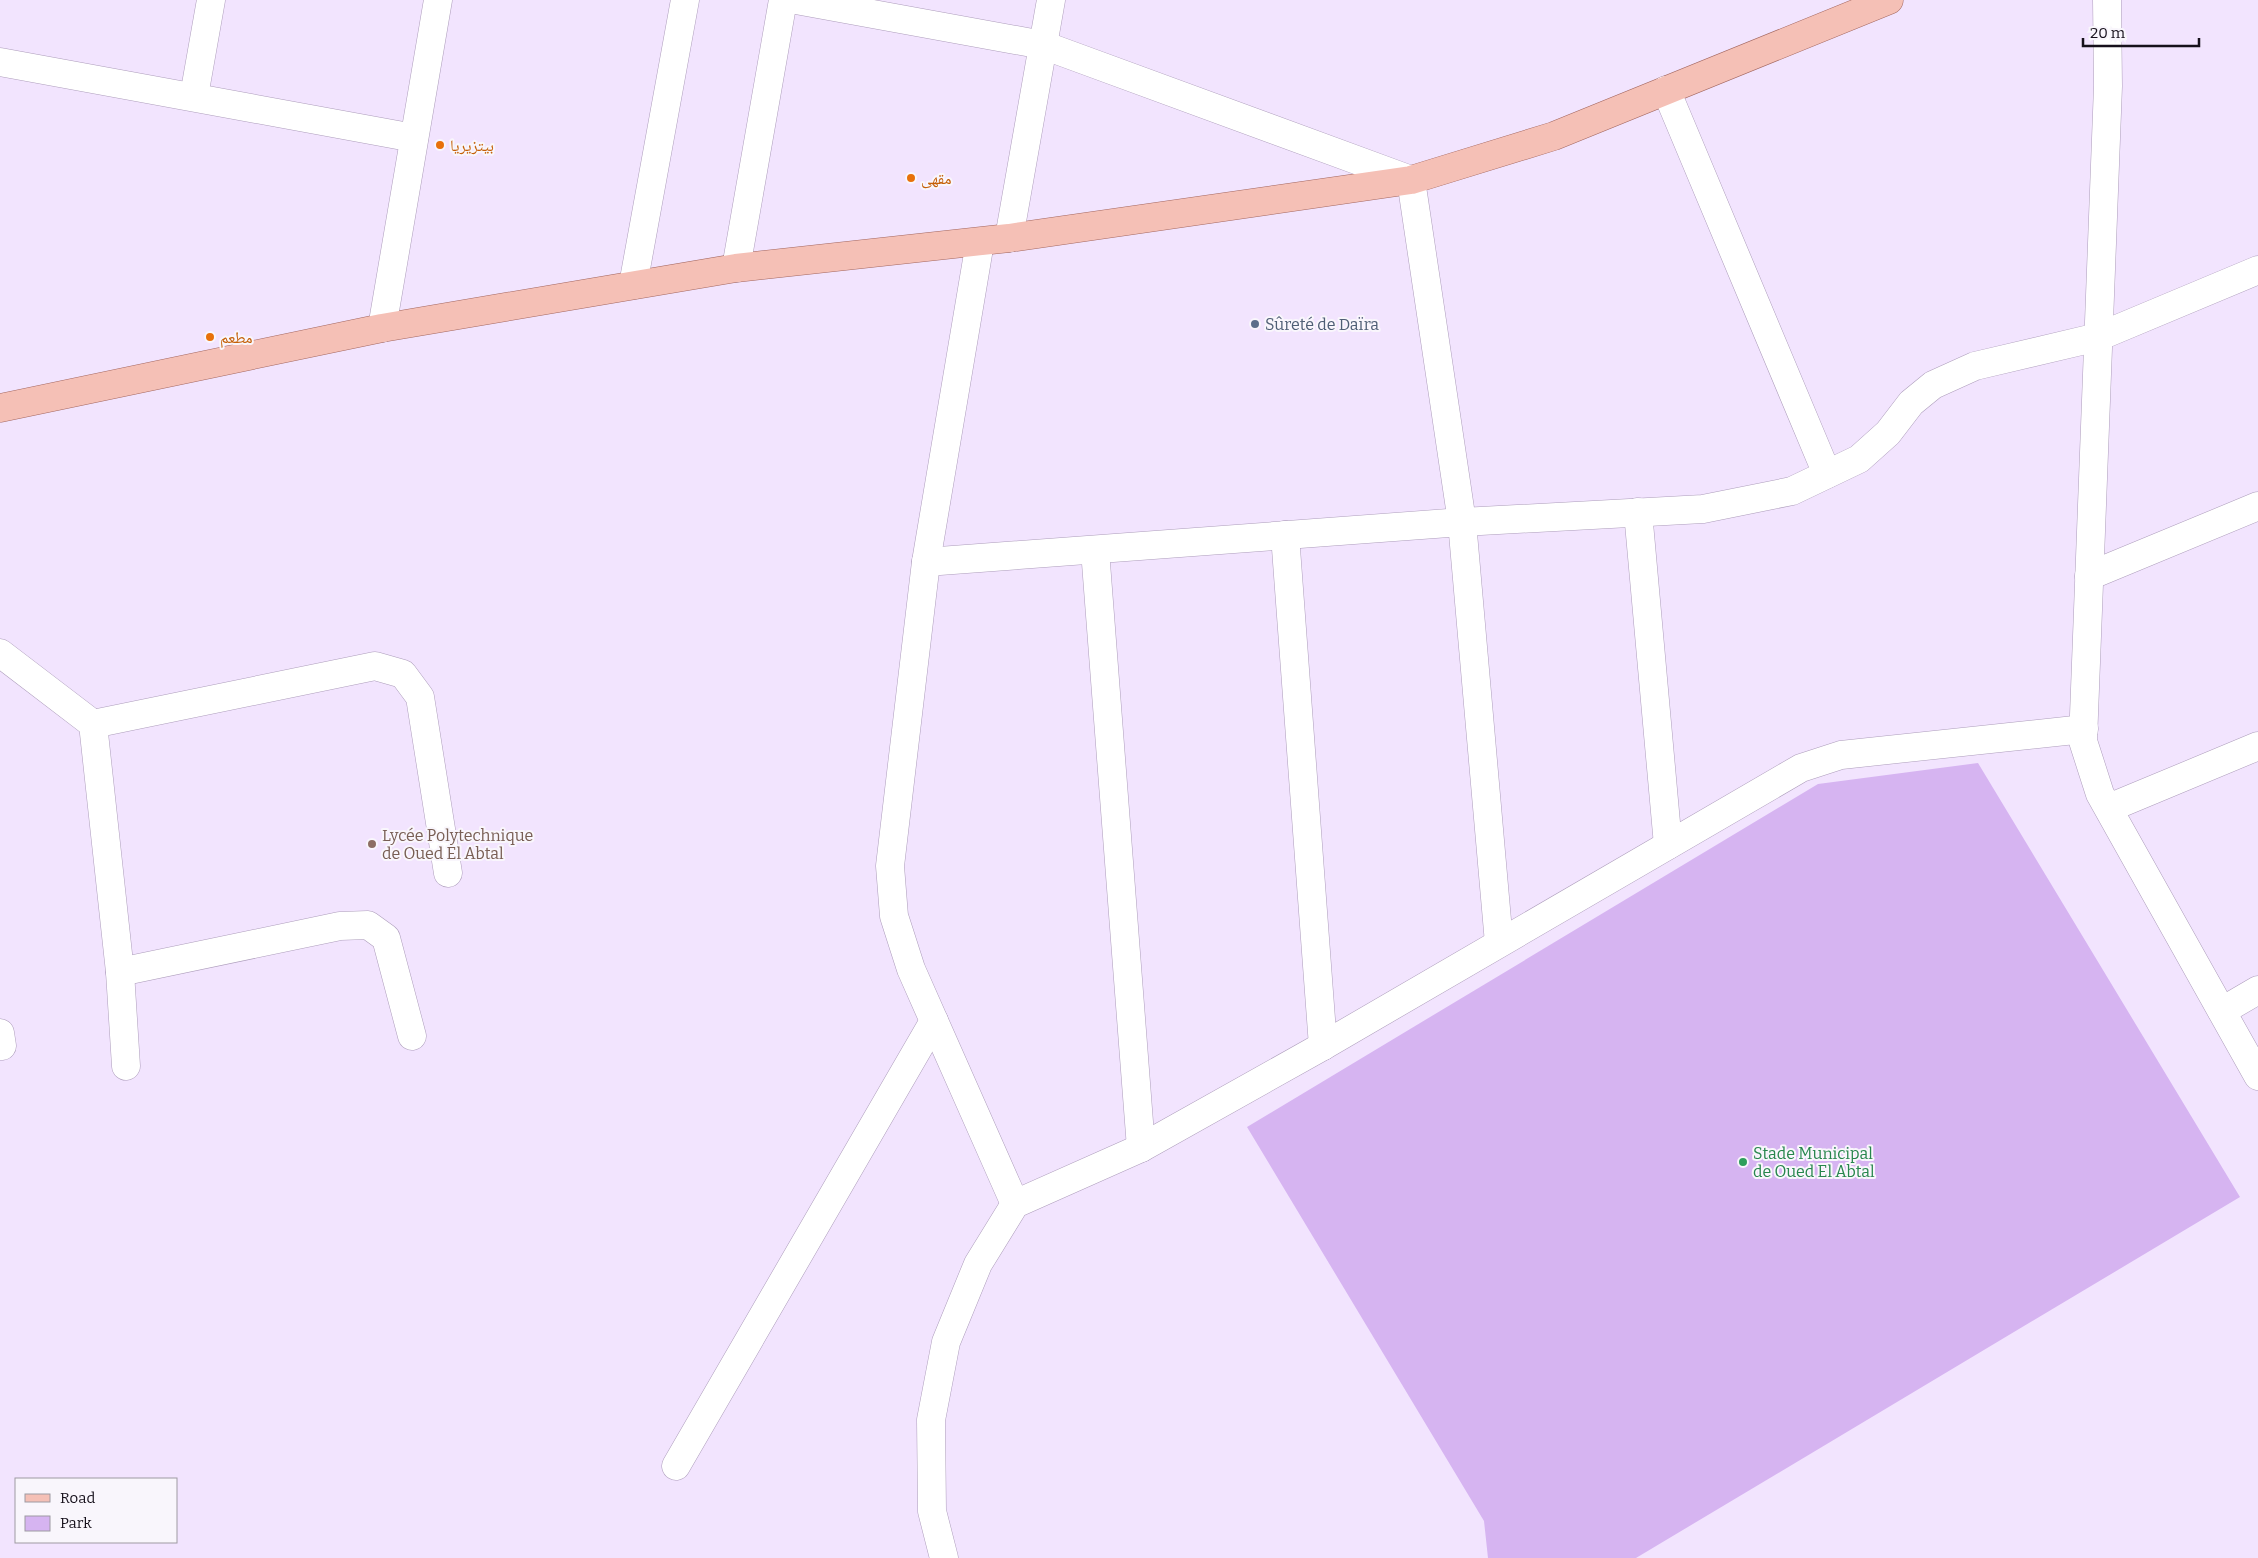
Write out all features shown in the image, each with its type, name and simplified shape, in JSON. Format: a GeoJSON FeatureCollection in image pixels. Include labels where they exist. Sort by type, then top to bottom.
{"type":"FeatureCollection","features":[{"type":"Feature","properties":{"kind":"main road"},"geometry":{"type":"LineString","coordinates":[[0,408],[382,328],[736,268],[980,242],[1410,180],[1554,136],[1889,0]]}},
{"type":"Feature","properties":{"kind":"street"},"geometry":{"type":"LineString","coordinates":[[194,96],[211,0]]}},
{"type":"Feature","properties":{"kind":"street"},"geometry":{"type":"LineString","coordinates":[[382,328],[438,0]]}},
{"type":"Feature","properties":{"kind":"street"},"geometry":{"type":"LineString","coordinates":[[633,285],[685,0]]}},
{"type":"Feature","properties":{"kind":"street"},"geometry":{"type":"LineString","coordinates":[[736,268],[783,0]]}},
{"type":"Feature","properties":{"kind":"street"},"geometry":{"type":"LineString","coordinates":[[796,0],[1043,45],[1410,180],[1462,522],[1499,944]]}},
{"type":"Feature","properties":{"kind":"street"},"geometry":{"type":"LineString","coordinates":[[1009,238],[1051,0]]}},
{"type":"Feature","properties":{"kind":"street"},"geometry":{"type":"LineString","coordinates":[[2106,0],[2108,86],[2083,741],[2100,794],[2258,1076]]}},
{"type":"Feature","properties":{"kind":"street"},"geometry":{"type":"LineString","coordinates":[[0,62],[194,96],[414,138]]}},
{"type":"Feature","properties":{"kind":"street"},"geometry":{"type":"LineString","coordinates":[[1666,90],[1827,474]]}},
{"type":"Feature","properties":{"kind":"street"},"geometry":{"type":"LineString","coordinates":[[980,242],[926,562],[890,866],[894,916],[911,969],[1015,1204]]}},
{"type":"Feature","properties":{"kind":"street"},"geometry":{"type":"LineString","coordinates":[[926,562],[1462,522],[1703,509],[1792,491],[1859,459],[1888,433],[1911,403],[1933,386],[1975,366],[2098,337],[2258,270]]}},
{"type":"Feature","properties":{"kind":"street"},"geometry":{"type":"LineString","coordinates":[[2089,576],[2258,506]]}},
{"type":"Feature","properties":{"kind":"street"},"geometry":{"type":"LineString","coordinates":[[1638,512],[1668,846]]}},
{"type":"Feature","properties":{"kind":"street"},"geometry":{"type":"LineString","coordinates":[[1285,535],[1324,1046]]}},
{"type":"Feature","properties":{"kind":"street"},"geometry":{"type":"LineString","coordinates":[[1095,550],[1141,1148]]}},
{"type":"Feature","properties":{"kind":"street"},"geometry":{"type":"LineString","coordinates":[[0,653],[93,724],[120,972],[126,1066]]}},
{"type":"Feature","properties":{"kind":"street"},"geometry":{"type":"LineString","coordinates":[[93,724],[375,666],[403,674],[420,697],[448,873]]}},
{"type":"Feature","properties":{"kind":"street"},"geometry":{"type":"LineString","coordinates":[[944,1558],[932,1511],[931,1420],[946,1342],[978,1264],[1015,1204],[1141,1148],[1324,1046],[1802,768],[1841,755],[2084,729]]}},
{"type":"Feature","properties":{"kind":"street"},"geometry":{"type":"LineString","coordinates":[[2108,808],[2258,746]]}},
{"type":"Feature","properties":{"kind":"street"},"geometry":{"type":"LineString","coordinates":[[120,972],[340,926],[368,925],[386,938],[412,1036]]}},
{"type":"Feature","properties":{"kind":"street"},"geometry":{"type":"LineString","coordinates":[[2222,1011],[2258,990]]}},
{"type":"Feature","properties":{"kind":"street"},"geometry":{"type":"LineString","coordinates":[[676,1466],[934,1021]]}},
{"type":"Feature","properties":{"kind":"green space","name":"Stade Municipal de Oued El Abtal"},"geometry":{"type":"Polygon","coordinates":[[[1978,763],[2240,1197],[1636,1558],[1488,1558],[1484,1521],[1247,1127],[1818,784],[1978,763]]]}},
{"type":"Feature","properties":{"kind":"place","name":"بيتزيريا"},"geometry":{"type":"Point","coordinates":[440,145]}},
{"type":"Feature","properties":{"kind":"place","name":"مقهى"},"geometry":{"type":"Point","coordinates":[911,178]}},
{"type":"Feature","properties":{"kind":"place","name":"Sûreté de Daïra"},"geometry":{"type":"Point","coordinates":[1255,324]}},
{"type":"Feature","properties":{"kind":"place","name":"مطعم"},"geometry":{"type":"Point","coordinates":[210,337]}},
{"type":"Feature","properties":{"kind":"place","name":"Lycée Polytechnique de Oued El Abtal"},"geometry":{"type":"Point","coordinates":[372,844]}},
{"type":"Feature","properties":{"kind":"place","name":"Stade Municipal de Oued El Abtal"},"geometry":{"type":"Point","coordinates":[1743,1162]}}]}
